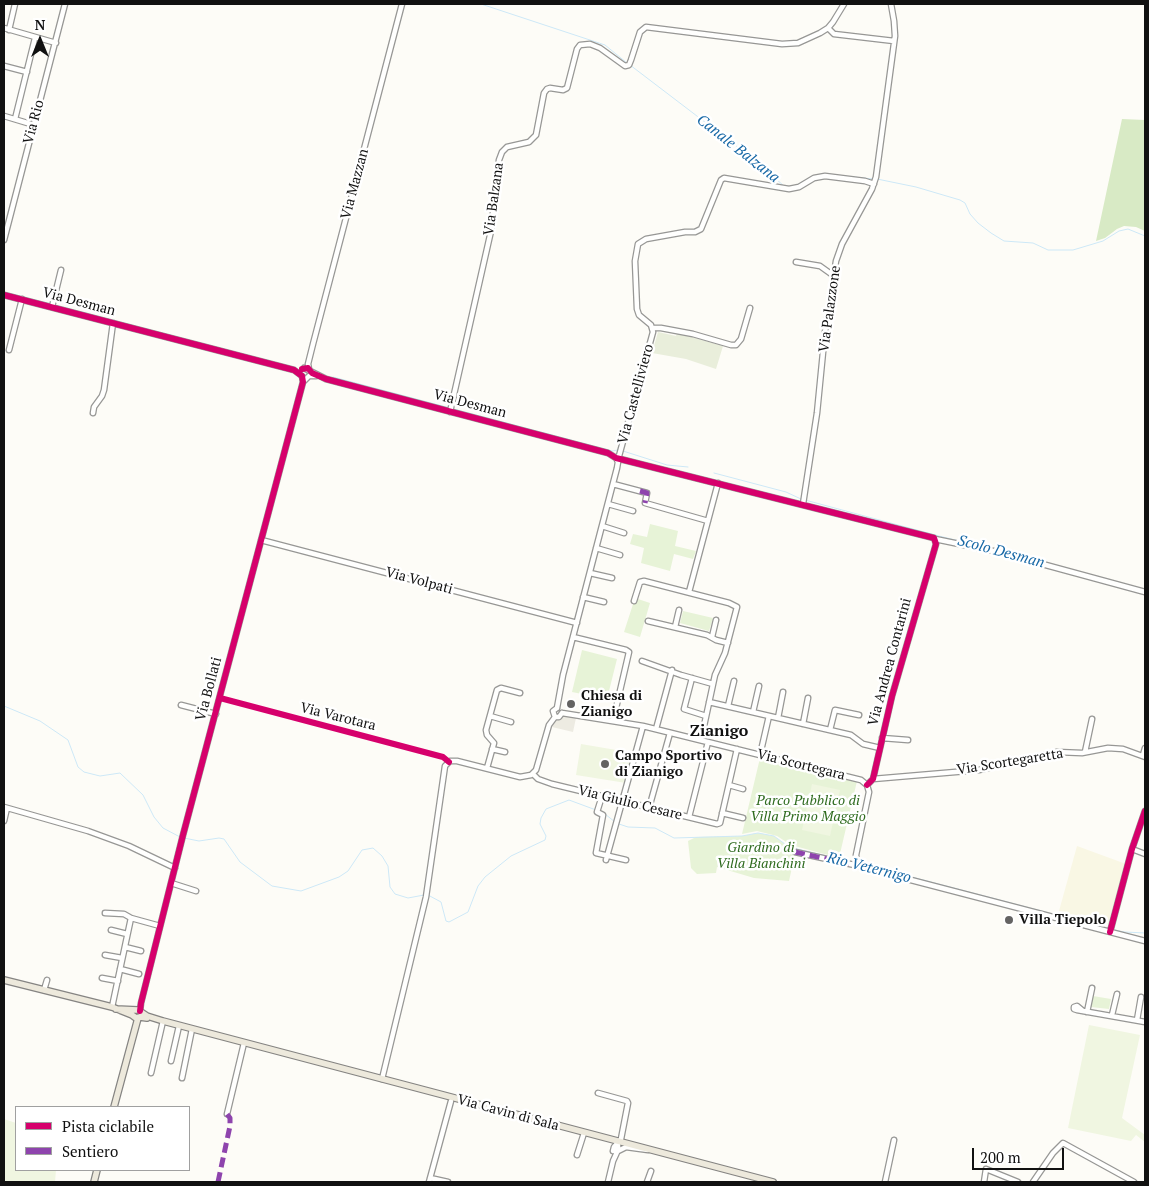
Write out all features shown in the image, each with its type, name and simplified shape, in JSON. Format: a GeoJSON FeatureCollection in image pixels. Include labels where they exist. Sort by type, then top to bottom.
{"type":"FeatureCollection","features":[{"type":"Feature","properties":{"kind":"main road","name":"Via Cavin di Sala"},"geometry":{"type":"LineString","coordinates":[[4,980],[773,1182]]}},
{"type":"Feature","properties":{"kind":"main road"},"geometry":{"type":"LineString","coordinates":[[114,1106],[137,1014]]}},
{"type":"Feature","properties":{"kind":"street"},"geometry":{"type":"LineString","coordinates":[[15,4],[6,29],[56,43]]}},
{"type":"Feature","properties":{"kind":"street","name":"Via Rio"},"geometry":{"type":"LineString","coordinates":[[4,240],[65,4]]}},
{"type":"Feature","properties":{"kind":"street","name":"Via Mazzan"},"geometry":{"type":"LineString","coordinates":[[306,372],[402,4]]}},
{"type":"Feature","properties":{"kind":"street","name":"Via Balzana"},"geometry":{"type":"LineString","coordinates":[[451,410],[491,230],[499,160],[502,152],[507,148],[529,142],[536,135],[544,93],[550,88],[563,90],[567,88],[577,49],[580,45],[590,44],[600,48],[624,66],[629,64],[640,32],[646,27],[782,44],[798,43],[828,28],[844,4]]}},
{"type":"Feature","properties":{"kind":"street","name":"Via Palazzone"},"geometry":{"type":"LineString","coordinates":[[803,501],[817,413],[825,332],[836,261],[842,244],[875,180],[894,41],[894,21],[891,4]]}},
{"type":"Feature","properties":{"kind":"street"},"geometry":{"type":"LineString","coordinates":[[828,28],[834,34],[894,41]]}},
{"type":"Feature","properties":{"kind":"street"},"geometry":{"type":"LineString","coordinates":[[15,119],[36,38]]}},
{"type":"Feature","properties":{"kind":"street"},"geometry":{"type":"LineString","coordinates":[[4,66],[27,72]]}},
{"type":"Feature","properties":{"kind":"street"},"geometry":{"type":"LineString","coordinates":[[4,116],[34,124]]}},
{"type":"Feature","properties":{"kind":"street","name":"Via Castelliviero"},"geometry":{"type":"LineString","coordinates":[[750,308],[741,340],[736,345],[693,334],[653,328],[639,315],[637,309],[635,260],[637,246],[646,239],[699,231],[703,226],[722,179],[726,178],[788,189],[798,187],[814,178],[825,176],[865,181],[875,180]]}},
{"type":"Feature","properties":{"kind":"street"},"geometry":{"type":"LineString","coordinates":[[796,262],[820,266],[834,276]]}},
{"type":"Feature","properties":{"kind":"street"},"geometry":{"type":"LineString","coordinates":[[53,305],[61,270]]}},
{"type":"Feature","properties":{"kind":"street","name":"Via Desman"},"geometry":{"type":"LineString","coordinates":[[4,295],[53,305],[113,323],[451,410],[608,453],[616,458],[803,501],[931,537],[935,542]]}},
{"type":"Feature","properties":{"kind":"street","name":"Via Desman"},"geometry":{"type":"LineString","coordinates":[[9,350],[22,299]]}},
{"type":"Feature","properties":{"kind":"street"},"geometry":{"type":"LineString","coordinates":[[93,413],[94,407],[104,390],[113,323]]}},
{"type":"Feature","properties":{"kind":"street","name":"Via Castelliviero"},"geometry":{"type":"LineString","coordinates":[[616,458],[619,456],[653,328]]}},
{"type":"Feature","properties":{"kind":"street","name":"Via Bollati"},"geometry":{"type":"LineString","coordinates":[[137,1014],[306,372]]}},
{"type":"Feature","properties":{"kind":"street"},"geometry":{"type":"LineString","coordinates":[[382,1079],[426,895],[445,766],[453,761],[525,777],[533,774],[538,766],[549,725],[554,716],[553,711],[557,708],[573,637],[618,465],[616,458]]}},
{"type":"Feature","properties":{"kind":"street"},"geometry":{"type":"LineString","coordinates":[[689,592],[718,482]]}},
{"type":"Feature","properties":{"kind":"street"},"geometry":{"type":"LineString","coordinates":[[613,484],[648,493],[645,503],[708,520]]}},
{"type":"Feature","properties":{"kind":"street"},"geometry":{"type":"LineString","coordinates":[[608,504],[633,511]]}},
{"type":"Feature","properties":{"kind":"street"},"geometry":{"type":"LineString","coordinates":[[602,526],[624,532]]}},
{"type":"Feature","properties":{"kind":"street","name":"Via Volpati"},"geometry":{"type":"LineString","coordinates":[[261,539],[577,623]]}},
{"type":"Feature","properties":{"kind":"street"},"geometry":{"type":"LineString","coordinates":[[935,542],[998,552],[1145,592]]}},
{"type":"Feature","properties":{"kind":"street","name":"Via Andrea Contarini"},"geometry":{"type":"LineString","coordinates":[[873,779],[892,696],[935,542]]}},
{"type":"Feature","properties":{"kind":"street"},"geometry":{"type":"LineString","coordinates":[[596,548],[620,555]]}},
{"type":"Feature","properties":{"kind":"street"},"geometry":{"type":"LineString","coordinates":[[590,573],[612,578]]}},
{"type":"Feature","properties":{"kind":"street"},"geometry":{"type":"LineString","coordinates":[[634,601],[639,584],[642,581],[734,604],[737,607],[728,643],[713,684],[700,740]]}},
{"type":"Feature","properties":{"kind":"street"},"geometry":{"type":"LineString","coordinates":[[584,597],[604,602]]}},
{"type":"Feature","properties":{"kind":"street"},"geometry":{"type":"LineString","coordinates":[[675,627],[679,610]]}},
{"type":"Feature","properties":{"kind":"street"},"geometry":{"type":"LineString","coordinates":[[712,637],[716,620]]}},
{"type":"Feature","properties":{"kind":"street"},"geometry":{"type":"LineString","coordinates":[[648,621],[712,637],[728,643]]}},
{"type":"Feature","properties":{"kind":"street"},"geometry":{"type":"LineString","coordinates":[[573,637],[628,652],[613,721]]}},
{"type":"Feature","properties":{"kind":"street"},"geometry":{"type":"LineString","coordinates":[[642,661],[713,684]]}},
{"type":"Feature","properties":{"kind":"street"},"geometry":{"type":"LineString","coordinates":[[656,729],[672,670]]}},
{"type":"Feature","properties":{"kind":"street"},"geometry":{"type":"LineString","coordinates":[[692,678],[684,709],[706,716]]}},
{"type":"Feature","properties":{"kind":"street"},"geometry":{"type":"LineString","coordinates":[[728,706],[734,681]]}},
{"type":"Feature","properties":{"kind":"street"},"geometry":{"type":"LineString","coordinates":[[753,712],[759,686]]}},
{"type":"Feature","properties":{"kind":"street"},"geometry":{"type":"LineString","coordinates":[[487,768],[493,741],[486,733],[497,690],[501,688],[520,693]]}},
{"type":"Feature","properties":{"kind":"street"},"geometry":{"type":"LineString","coordinates":[[778,718],[783,692]]}},
{"type":"Feature","properties":{"kind":"street"},"geometry":{"type":"LineString","coordinates":[[803,724],[808,698]]}},
{"type":"Feature","properties":{"kind":"street"},"geometry":{"type":"LineString","coordinates":[[709,702],[853,736],[863,744],[880,748]]}},
{"type":"Feature","properties":{"kind":"street","name":"Via Bollati"},"geometry":{"type":"LineString","coordinates":[[181,705],[216,714]]}},
{"type":"Feature","properties":{"kind":"street"},"geometry":{"type":"LineString","coordinates":[[554,716],[559,717],[562,714],[561,709],[557,708]]}},
{"type":"Feature","properties":{"kind":"street"},"geometry":{"type":"LineString","coordinates":[[830,730],[836,710],[859,715]]}},
{"type":"Feature","properties":{"kind":"street","name":"Via Scortegara"},"geometry":{"type":"LineString","coordinates":[[562,714],[656,729],[861,780],[867,785]]}},
{"type":"Feature","properties":{"kind":"street"},"geometry":{"type":"LineString","coordinates":[[490,716],[511,722]]}},
{"type":"Feature","properties":{"kind":"street"},"geometry":{"type":"LineString","coordinates":[[760,755],[769,716]]}},
{"type":"Feature","properties":{"kind":"street"},"geometry":{"type":"LineString","coordinates":[[1085,752],[1092,719]]}},
{"type":"Feature","properties":{"kind":"street"},"geometry":{"type":"LineString","coordinates":[[607,858],[643,726]]}},
{"type":"Feature","properties":{"kind":"street"},"geometry":{"type":"LineString","coordinates":[[649,808],[670,733]]}},
{"type":"Feature","properties":{"kind":"street","name":"Via Andrea Contarini"},"geometry":{"type":"LineString","coordinates":[[882,738],[908,740]]}},
{"type":"Feature","properties":{"kind":"street"},"geometry":{"type":"LineString","coordinates":[[689,817],[708,742]]}},
{"type":"Feature","properties":{"kind":"street","name":"Via Scortegaretta"},"geometry":{"type":"LineString","coordinates":[[873,779],[979,770],[1057,752],[1085,752],[1108,748],[1123,749],[1144,756]]}},
{"type":"Feature","properties":{"kind":"street"},"geometry":{"type":"LineString","coordinates":[[1144,756],[1145,748]]}},
{"type":"Feature","properties":{"kind":"street"},"geometry":{"type":"LineString","coordinates":[[492,749],[505,752]]}},
{"type":"Feature","properties":{"kind":"street"},"geometry":{"type":"LineString","coordinates":[[737,749],[722,813],[743,818]]}},
{"type":"Feature","properties":{"kind":"street","name":"Via Giulio Cesare"},"geometry":{"type":"LineString","coordinates":[[533,774],[542,781],[717,824],[720,823],[722,813]]}},
{"type":"Feature","properties":{"kind":"street"},"geometry":{"type":"LineString","coordinates":[[858,864],[857,852],[869,796],[867,785],[873,779]]}},
{"type":"Feature","properties":{"kind":"street"},"geometry":{"type":"LineString","coordinates":[[728,785],[743,789]]}},
{"type":"Feature","properties":{"kind":"street"},"geometry":{"type":"LineString","coordinates":[[602,796],[598,811],[603,815],[596,853],[607,858],[626,860]]}},
{"type":"Feature","properties":{"kind":"street"},"geometry":{"type":"LineString","coordinates":[[4,821],[5,808],[85,830],[129,846],[175,868]]}},
{"type":"Feature","properties":{"kind":"street"},"geometry":{"type":"LineString","coordinates":[[1110,932],[1132,850],[1145,811]]}},
{"type":"Feature","properties":{"kind":"street"},"geometry":{"type":"LineString","coordinates":[[1132,850],[1145,854]]}},
{"type":"Feature","properties":{"kind":"street"},"geometry":{"type":"LineString","coordinates":[[795,852],[858,864],[868,870],[1145,941]]}},
{"type":"Feature","properties":{"kind":"street"},"geometry":{"type":"LineString","coordinates":[[171,883],[196,891]]}},
{"type":"Feature","properties":{"kind":"street"},"geometry":{"type":"LineString","coordinates":[[105,913],[124,914],[131,918],[160,926]]}},
{"type":"Feature","properties":{"kind":"street"},"geometry":{"type":"LineString","coordinates":[[114,1008],[131,918]]}},
{"type":"Feature","properties":{"kind":"street"},"geometry":{"type":"LineString","coordinates":[[111,930],[127,934]]}},
{"type":"Feature","properties":{"kind":"street"},"geometry":{"type":"LineString","coordinates":[[125,947],[141,951]]}},
{"type":"Feature","properties":{"kind":"street"},"geometry":{"type":"LineString","coordinates":[[105,955],[122,958]]}},
{"type":"Feature","properties":{"kind":"street"},"geometry":{"type":"LineString","coordinates":[[120,969],[139,974]]}},
{"type":"Feature","properties":{"kind":"street"},"geometry":{"type":"LineString","coordinates":[[102,978],[118,981]]}},
{"type":"Feature","properties":{"kind":"street"},"geometry":{"type":"LineString","coordinates":[[44,990],[47,980]]}},
{"type":"Feature","properties":{"kind":"street"},"geometry":{"type":"LineString","coordinates":[[1092,988],[1085,1011],[1145,1022]]}},
{"type":"Feature","properties":{"kind":"street"},"geometry":{"type":"LineString","coordinates":[[1112,1015],[1116,994]]}},
{"type":"Feature","properties":{"kind":"street"},"geometry":{"type":"LineString","coordinates":[[1137,1020],[1141,997]]}},
{"type":"Feature","properties":{"kind":"street"},"geometry":{"type":"LineString","coordinates":[[150,1073],[163,1021]]}},
{"type":"Feature","properties":{"kind":"street"},"geometry":{"type":"LineString","coordinates":[[171,1061],[179,1026]]}},
{"type":"Feature","properties":{"kind":"street"},"geometry":{"type":"LineString","coordinates":[[182,1078],[192,1029]]}},
{"type":"Feature","properties":{"kind":"street"},"geometry":{"type":"LineString","coordinates":[[227,1114],[244,1043]]}},
{"type":"Feature","properties":{"kind":"street"},"geometry":{"type":"LineString","coordinates":[[598,1093],[627,1101],[628,1106],[621,1139],[615,1151],[608,1182]]}},
{"type":"Feature","properties":{"kind":"street"},"geometry":{"type":"LineString","coordinates":[[448,1182],[429,1180],[451,1101]]}},
{"type":"Feature","properties":{"kind":"street"},"geometry":{"type":"LineString","coordinates":[[577,1155],[584,1133]]}},
{"type":"Feature","properties":{"kind":"street"},"geometry":{"type":"LineString","coordinates":[[608,1139],[615,1151]]}},
{"type":"Feature","properties":{"kind":"street"},"geometry":{"type":"LineString","coordinates":[[885,1182],[894,1140]]}},
{"type":"Feature","properties":{"kind":"street"},"geometry":{"type":"LineString","coordinates":[[1033,1182],[1063,1143],[1134,1182]]}},
{"type":"Feature","properties":{"kind":"street"},"geometry":{"type":"LineString","coordinates":[[615,1151],[626,1148],[650,1150]]}},
{"type":"Feature","properties":{"kind":"street"},"geometry":{"type":"LineString","coordinates":[[984,1182],[986,1169],[1018,1182]]}},
{"type":"Feature","properties":{"kind":"street"},"geometry":{"type":"LineString","coordinates":[[647,1182],[650,1171]]}},
{"type":"Feature","properties":{"kind":"shaded area"},"geometry":{"type":"Polygon","coordinates":[[[564,716],[576,718],[573,732],[552,727],[555,720],[564,716]]]}},
{"type":"Feature","properties":{"kind":"shaded area"},"geometry":{"type":"Polygon","coordinates":[[[1077,846],[1126,864],[1108,924],[1059,911],[1077,846]]]}},
{"type":"Feature","properties":{"kind":"green space"},"geometry":{"type":"Polygon","coordinates":[[[1122,119],[1145,120],[1145,231],[1136,227],[1124,226],[1105,238],[1096,241],[1122,119]]]}},
{"type":"Feature","properties":{"kind":"green space"},"geometry":{"type":"Polygon","coordinates":[[[658,332],[676,336],[677,333],[723,346],[716,369],[686,359],[652,353],[658,332]]]}},
{"type":"Feature","properties":{"kind":"green space"},"geometry":{"type":"Polygon","coordinates":[[[650,524],[678,531],[675,546],[696,551],[693,559],[674,554],[670,571],[641,563],[644,548],[630,544],[633,534],[647,537],[650,524]]]}},
{"type":"Feature","properties":{"kind":"green space"},"geometry":{"type":"Polygon","coordinates":[[[635,598],[650,603],[640,637],[624,632],[635,598]]]}},
{"type":"Feature","properties":{"kind":"green space"},"geometry":{"type":"Polygon","coordinates":[[[683,611],[713,618],[709,631],[680,623],[683,611]]]}},
{"type":"Feature","properties":{"kind":"green space"},"geometry":{"type":"Polygon","coordinates":[[[582,650],[617,659],[608,695],[598,693],[597,697],[572,692],[582,650]]]}},
{"type":"Feature","properties":{"kind":"green space","name":"Campo Sportivo di Zianigo"},"geometry":{"type":"Polygon","coordinates":[[[581,744],[634,753],[626,783],[576,775],[581,744]]]}},
{"type":"Feature","properties":{"kind":"green space","name":"Parco Pubblico di Villa Primo Maggio"},"geometry":{"type":"Polygon","coordinates":[[[760,758],[857,781],[839,858],[791,845],[777,836],[757,831],[742,834],[760,758]]]}},
{"type":"Feature","properties":{"kind":"green space"},"geometry":{"type":"Polygon","coordinates":[[[812,784],[840,790],[830,836],[802,830],[812,784]]]}},
{"type":"Feature","properties":{"kind":"green space","name":"Giardino di Villa Bianchini"},"geometry":{"type":"Polygon","coordinates":[[[758,833],[774,836],[789,847],[796,849],[789,881],[754,878],[717,867],[716,873],[697,874],[691,868],[688,841],[696,837],[742,836],[758,833]]]}},
{"type":"Feature","properties":{"kind":"green space"},"geometry":{"type":"Polygon","coordinates":[[[1093,996],[1111,999],[1109,1009],[1091,1007],[1093,996]]]}},
{"type":"Feature","properties":{"kind":"green space"},"geometry":{"type":"Polygon","coordinates":[[[1089,1025],[1140,1035],[1122,1118],[1145,1135],[1145,1142],[1136,1135],[1131,1141],[1068,1128],[1089,1025]]]}},
{"type":"Feature","properties":{"kind":"green space"},"geometry":{"type":"Polygon","coordinates":[[[4,1119],[15,1123],[15,1171],[56,1171],[55,1182],[4,1182],[4,1119]]]}},
{"type":"Feature","properties":{"kind":"waterway","name":"Canale Balzana"},"geometry":{"type":"LineString","coordinates":[[481,4],[605,45],[627,63]]}},
{"type":"Feature","properties":{"kind":"waterway","name":"Canale Balzana"},"geometry":{"type":"LineString","coordinates":[[630,65],[752,158],[784,186]]}},
{"type":"Feature","properties":{"kind":"waterway","name":"Canale Balzana"},"geometry":{"type":"LineString","coordinates":[[815,176],[823,174]]}},
{"type":"Feature","properties":{"kind":"waterway","name":"Canale Balzana"},"geometry":{"type":"LineString","coordinates":[[832,175],[873,179]]}},
{"type":"Feature","properties":{"kind":"waterway","name":"Canale Balzana"},"geometry":{"type":"LineString","coordinates":[[795,186],[811,177]]}},
{"type":"Feature","properties":{"kind":"waterway","name":"Canale Balzana"},"geometry":{"type":"LineString","coordinates":[[877,179],[916,187],[960,200],[965,203],[970,214],[978,223],[1004,241],[1033,243],[1048,250],[1073,250],[1103,241],[1119,231],[1128,229],[1145,236]]}},
{"type":"Feature","properties":{"kind":"waterway","name":"Scolo Desman"},"geometry":{"type":"LineString","coordinates":[[4,292],[51,304]]}},
{"type":"Feature","properties":{"kind":"waterway","name":"Scolo Desman"},"geometry":{"type":"LineString","coordinates":[[55,305],[273,362]]}},
{"type":"Feature","properties":{"kind":"waterway","name":"Scolo Desman"},"geometry":{"type":"LineString","coordinates":[[333,377],[612,451],[618,450]]}},
{"type":"Feature","properties":{"kind":"waterway","name":"Scolo Desman"},"geometry":{"type":"LineString","coordinates":[[623,451],[667,465],[688,467]]}},
{"type":"Feature","properties":{"kind":"waterway","name":"Scolo Desman"},"geometry":{"type":"LineString","coordinates":[[714,473],[786,492],[801,499]]}},
{"type":"Feature","properties":{"kind":"waterway","name":"Scolo Desman"},"geometry":{"type":"LineString","coordinates":[[805,500],[992,549]]}},
{"type":"Feature","properties":{"kind":"waterway","name":"Scolo Desman"},"geometry":{"type":"LineString","coordinates":[[1057,566],[1145,590]]}},
{"type":"Feature","properties":{"kind":"waterway","name":"Rio Veternigo"},"geometry":{"type":"LineString","coordinates":[[4,706],[40,721],[68,740],[78,767],[84,772],[100,776],[120,773],[143,795],[154,817],[163,828],[180,837]]}},
{"type":"Feature","properties":{"kind":"waterway","name":"Rio Veternigo"},"geometry":{"type":"LineString","coordinates":[[428,895],[441,902],[446,921],[449,922],[468,912],[478,886],[485,877],[511,856],[545,840],[546,836],[540,824],[546,809],[569,800],[596,810]]}},
{"type":"Feature","properties":{"kind":"waterway","name":"Rio Veternigo"},"geometry":{"type":"LineString","coordinates":[[605,814],[615,822]]}},
{"type":"Feature","properties":{"kind":"waterway","name":"Rio Veternigo"},"geometry":{"type":"LineString","coordinates":[[619,824],[628,827],[655,828],[674,838],[742,836],[758,833],[774,836],[789,847],[856,863]]}},
{"type":"Feature","properties":{"kind":"waterway","name":"Rio Veternigo"},"geometry":{"type":"LineString","coordinates":[[184,838],[199,841],[224,839],[240,862],[272,886],[301,891],[339,877],[348,871],[362,850],[373,848],[382,856],[388,866],[390,887],[395,894],[408,898],[424,895]]}},
{"type":"Feature","properties":{"kind":"waterway","name":"Rio Veternigo"},"geometry":{"type":"LineString","coordinates":[[862,864],[1110,929]]}},
{"type":"Feature","properties":{"kind":"waterway","name":"Rio Veternigo"},"geometry":{"type":"LineString","coordinates":[[1113,930],[1145,933]]}},
{"type":"Feature","properties":{"kind":"marked path"},"geometry":{"type":"LineString","coordinates":[[640,491],[647,493],[645,503]]}},
{"type":"Feature","properties":{"kind":"marked path"},"geometry":{"type":"LineString","coordinates":[[795,852],[859,866]]}},
{"type":"Feature","properties":{"kind":"marked path"},"geometry":{"type":"LineString","coordinates":[[218,1182],[230,1126],[230,1118],[227,1114]]}},
{"type":"Feature","properties":{"kind":"cycle path"},"geometry":{"type":"LineString","coordinates":[[4,295],[294,370],[302,376],[303,382],[183,835],[140,1011]]}},
{"type":"Feature","properties":{"kind":"cycle path"},"geometry":{"type":"LineString","coordinates":[[302,369],[308,368],[312,373],[326,379],[608,453],[616,458],[934,538],[936,544],[892,696],[873,779],[867,785]]}},
{"type":"Feature","properties":{"kind":"cycle path","name":"Via Varotara"},"geometry":{"type":"LineString","coordinates":[[220,698],[443,757],[449,762]]}},
{"type":"Feature","properties":{"kind":"cycle path"},"geometry":{"type":"LineString","coordinates":[[1110,932],[1132,849],[1145,811]]}},
{"type":"Feature","properties":{"kind":"place","name":"Chiesa di Zianigo"},"geometry":{"type":"Point","coordinates":[571,704]}},
{"type":"Feature","properties":{"kind":"place","name":"Campo Sportivo di Zianigo"},"geometry":{"type":"Point","coordinates":[605,764]}},
{"type":"Feature","properties":{"kind":"place","name":"Villa Tiepolo"},"geometry":{"type":"Point","coordinates":[1009,920]}},
{"type":"Feature","properties":{"kind":"district","name":"Zianigo"},"geometry":{"type":"Point","coordinates":[719,731]}}]}
